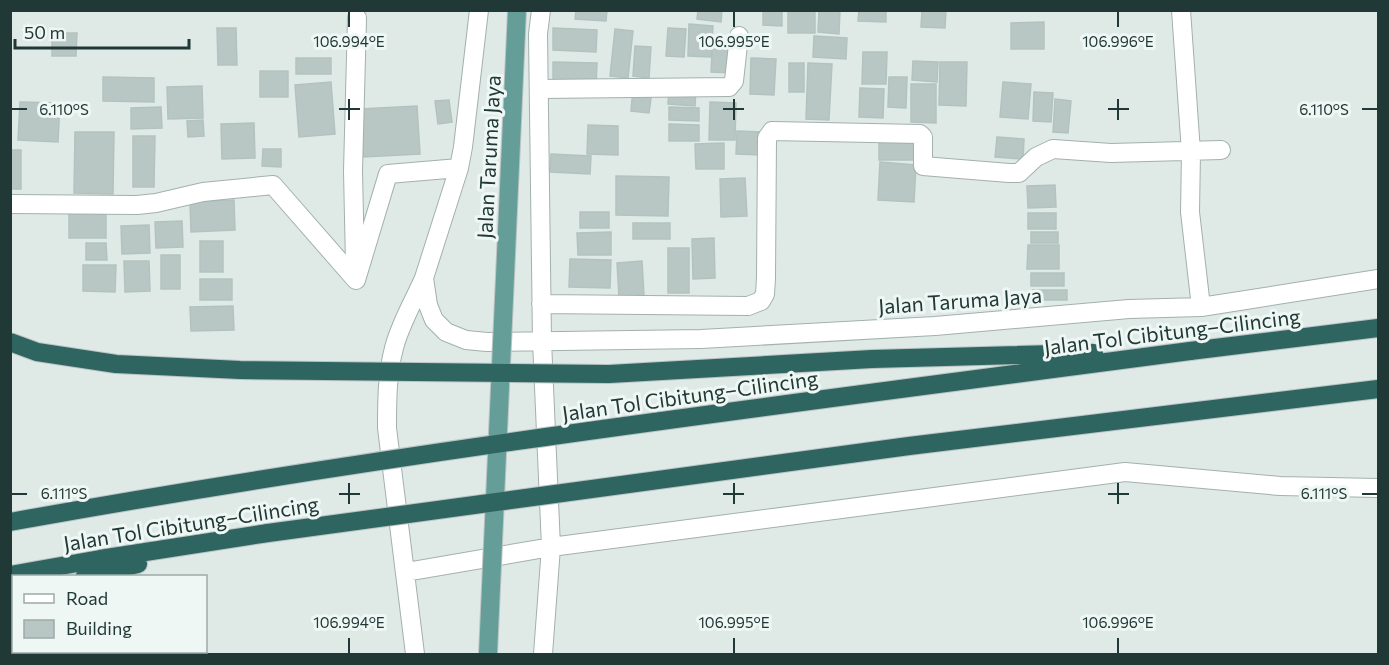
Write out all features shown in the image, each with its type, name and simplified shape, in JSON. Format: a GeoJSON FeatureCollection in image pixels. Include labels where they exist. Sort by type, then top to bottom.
{"type":"FeatureCollection","features":[{"type":"Feature","properties":{"kind":"highway","name":"Jalan Tol Cibitung–Cilincing"},"geometry":{"type":"LineString","coordinates":[[10,522],[556,435],[1378,328]]}},
{"type":"Feature","properties":{"kind":"highway"},"geometry":{"type":"LineString","coordinates":[[10,342],[37,352],[116,364],[240,370],[585,374],[872,359],[1190,351]]}},
{"type":"Feature","properties":{"kind":"highway","name":"Jalan Tol Cibitung–Cilincing"},"geometry":{"type":"LineString","coordinates":[[10,575],[268,533],[909,446],[1378,389]]}},
{"type":"Feature","properties":{"kind":"highway"},"geometry":{"type":"LineString","coordinates":[[89,575],[268,533]]}},
{"type":"Feature","properties":{"kind":"main road","name":"Jalan Taruma Jaya"},"geometry":{"type":"LineString","coordinates":[[488,654],[517,10]]}},
{"type":"Feature","properties":{"kind":"street","name":"Jalan Taruma Jaya"},"geometry":{"type":"LineString","coordinates":[[415,654],[387,428],[388,393],[394,346],[424,278],[459,168],[479,10]]}},
{"type":"Feature","properties":{"kind":"street"},"geometry":{"type":"LineString","coordinates":[[541,10],[538,34],[542,341],[551,547],[543,654]]}},
{"type":"Feature","properties":{"kind":"street"},"geometry":{"type":"LineString","coordinates":[[1181,10],[1191,152],[1190,212],[1201,307]]}},
{"type":"Feature","properties":{"kind":"street"},"geometry":{"type":"LineString","coordinates":[[356,280],[353,171],[357,18]]}},
{"type":"Feature","properties":{"kind":"street"},"geometry":{"type":"LineString","coordinates":[[539,89],[729,87],[734,81],[740,36]]}},
{"type":"Feature","properties":{"kind":"street"},"geometry":{"type":"LineString","coordinates":[[542,304],[748,306],[761,302],[765,294],[766,278],[767,138],[772,131],[920,134],[922,137],[922,166],[1009,173],[1019,173],[1036,157],[1053,149],[1111,153],[1221,150]]}},
{"type":"Feature","properties":{"kind":"street"},"geometry":{"type":"LineString","coordinates":[[356,280],[388,174],[459,168]]}},
{"type":"Feature","properties":{"kind":"street"},"geometry":{"type":"LineString","coordinates":[[10,204],[137,205],[203,192],[273,185],[356,280]]}},
{"type":"Feature","properties":{"kind":"street","name":"Jalan Taruma Jaya"},"geometry":{"type":"LineString","coordinates":[[424,278],[428,304],[434,320],[446,332],[466,340],[487,342],[713,338],[935,326],[1129,309],[1201,307],[1378,279]]}},
{"type":"Feature","properties":{"kind":"street"},"geometry":{"type":"LineString","coordinates":[[406,572],[551,547],[1125,472],[1280,486],[1378,488]]}},
{"type":"Feature","properties":{"kind":"building"},"geometry":{"type":"Polygon","coordinates":[[[576,10],[607,10],[606,21],[575,19],[576,10]]]}},
{"type":"Feature","properties":{"kind":"building"},"geometry":{"type":"Polygon","coordinates":[[[698,10],[722,10],[721,22],[697,19],[698,10]]]}},
{"type":"Feature","properties":{"kind":"building"},"geometry":{"type":"Polygon","coordinates":[[[763,10],[782,10],[782,26],[763,25],[763,10]]]}},
{"type":"Feature","properties":{"kind":"building"},"geometry":{"type":"Polygon","coordinates":[[[788,10],[815,10],[815,33],[788,33],[788,10]]]}},
{"type":"Feature","properties":{"kind":"building"},"geometry":{"type":"Polygon","coordinates":[[[819,10],[840,10],[839,34],[818,32],[819,10]]]}},
{"type":"Feature","properties":{"kind":"building"},"geometry":{"type":"Polygon","coordinates":[[[859,10],[886,10],[886,22],[858,21],[859,10]]]}},
{"type":"Feature","properties":{"kind":"building"},"geometry":{"type":"Polygon","coordinates":[[[922,10],[946,10],[945,28],[921,27],[922,10]]]}},
{"type":"Feature","properties":{"kind":"building"},"geometry":{"type":"Polygon","coordinates":[[[1044,22],[1044,49],[1011,49],[1011,23],[1044,22]]]}},
{"type":"Feature","properties":{"kind":"building"},"geometry":{"type":"Polygon","coordinates":[[[689,24],[713,26],[711,57],[688,56],[689,24]]]}},
{"type":"Feature","properties":{"kind":"building"},"geometry":{"type":"Polygon","coordinates":[[[217,28],[236,28],[237,65],[218,65],[217,28]]]}},
{"type":"Feature","properties":{"kind":"building"},"geometry":{"type":"Polygon","coordinates":[[[553,28],[597,30],[596,52],[553,50],[553,28]]]}},
{"type":"Feature","properties":{"kind":"building"},"geometry":{"type":"Polygon","coordinates":[[[668,28],[686,29],[684,57],[666,56],[668,28]]]}},
{"type":"Feature","properties":{"kind":"building"},"geometry":{"type":"Polygon","coordinates":[[[615,29],[633,31],[628,78],[610,76],[615,29]]]}},
{"type":"Feature","properties":{"kind":"building"},"geometry":{"type":"Polygon","coordinates":[[[52,33],[77,33],[76,56],[52,56],[52,33]]]}},
{"type":"Feature","properties":{"kind":"building"},"geometry":{"type":"Polygon","coordinates":[[[814,36],[847,38],[846,59],[813,57],[814,36]]]}},
{"type":"Feature","properties":{"kind":"building"},"geometry":{"type":"Polygon","coordinates":[[[713,38],[735,39],[733,73],[711,72],[713,38]]]}},
{"type":"Feature","properties":{"kind":"building"},"geometry":{"type":"Polygon","coordinates":[[[635,46],[651,47],[649,78],[633,76],[635,46]]]}},
{"type":"Feature","properties":{"kind":"building"},"geometry":{"type":"Polygon","coordinates":[[[863,52],[887,52],[886,84],[862,84],[863,52]]]}},
{"type":"Feature","properties":{"kind":"building"},"geometry":{"type":"Polygon","coordinates":[[[296,58],[331,58],[331,74],[296,74],[296,58]]]}},
{"type":"Feature","properties":{"kind":"building"},"geometry":{"type":"Polygon","coordinates":[[[751,58],[776,59],[774,95],[750,94],[751,58]]]}},
{"type":"Feature","properties":{"kind":"building"},"geometry":{"type":"Polygon","coordinates":[[[913,61],[938,62],[937,82],[912,80],[913,61]]]}},
{"type":"Feature","properties":{"kind":"building"},"geometry":{"type":"Polygon","coordinates":[[[553,62],[597,63],[596,87],[553,86],[553,62]]]}},
{"type":"Feature","properties":{"kind":"building"},"geometry":{"type":"Polygon","coordinates":[[[940,62],[967,62],[966,106],[939,105],[940,62]]]}},
{"type":"Feature","properties":{"kind":"building"},"geometry":{"type":"Polygon","coordinates":[[[789,63],[804,63],[804,92],[789,92],[789,63]]]}},
{"type":"Feature","properties":{"kind":"building"},"geometry":{"type":"Polygon","coordinates":[[[808,63],[832,64],[829,120],[806,119],[808,63]]]}},
{"type":"Feature","properties":{"kind":"building"},"geometry":{"type":"Polygon","coordinates":[[[260,71],[288,71],[288,97],[260,97],[260,71]]]}},
{"type":"Feature","properties":{"kind":"building"},"geometry":{"type":"Polygon","coordinates":[[[103,77],[154,78],[154,102],[103,101],[103,77]]]}},
{"type":"Feature","properties":{"kind":"building"},"geometry":{"type":"Polygon","coordinates":[[[889,77],[907,77],[906,108],[888,107],[889,77]]]}},
{"type":"Feature","properties":{"kind":"building"},"geometry":{"type":"Polygon","coordinates":[[[331,82],[335,134],[299,137],[295,85],[331,82]]]}},
{"type":"Feature","properties":{"kind":"building"},"geometry":{"type":"Polygon","coordinates":[[[1003,82],[1031,84],[1028,119],[1000,117],[1003,82]]]}},
{"type":"Feature","properties":{"kind":"building"},"geometry":{"type":"Polygon","coordinates":[[[911,84],[936,84],[936,123],[911,122],[911,84]]]}},
{"type":"Feature","properties":{"kind":"building"},"geometry":{"type":"Polygon","coordinates":[[[202,86],[203,118],[168,119],[167,87],[202,86]]]}},
{"type":"Feature","properties":{"kind":"building"},"geometry":{"type":"Polygon","coordinates":[[[633,88],[652,91],[649,113],[631,111],[633,88]]]}},
{"type":"Feature","properties":{"kind":"building"},"geometry":{"type":"Polygon","coordinates":[[[669,88],[696,89],[695,106],[668,104],[669,88]]]}},
{"type":"Feature","properties":{"kind":"building"},"geometry":{"type":"Polygon","coordinates":[[[860,88],[884,89],[883,118],[859,117],[860,88]]]}},
{"type":"Feature","properties":{"kind":"building"},"geometry":{"type":"Polygon","coordinates":[[[1034,92],[1053,93],[1051,122],[1033,121],[1034,92]]]}},
{"type":"Feature","properties":{"kind":"building"},"geometry":{"type":"Polygon","coordinates":[[[1055,99],[1071,101],[1068,133],[1053,132],[1055,99]]]}},
{"type":"Feature","properties":{"kind":"building"},"geometry":{"type":"Polygon","coordinates":[[[449,100],[452,122],[438,124],[435,101],[449,100]]]}},
{"type":"Feature","properties":{"kind":"building"},"geometry":{"type":"Polygon","coordinates":[[[20,102],[60,103],[58,142],[18,140],[20,102]]]}},
{"type":"Feature","properties":{"kind":"building"},"geometry":{"type":"Polygon","coordinates":[[[710,102],[736,103],[735,140],[709,140],[710,102]]]}},
{"type":"Feature","properties":{"kind":"building"},"geometry":{"type":"Polygon","coordinates":[[[417,106],[420,154],[363,157],[360,109],[417,106]]]}},
{"type":"Feature","properties":{"kind":"building"},"geometry":{"type":"Polygon","coordinates":[[[161,107],[162,128],[131,129],[131,108],[161,107]]]}},
{"type":"Feature","properties":{"kind":"building"},"geometry":{"type":"Polygon","coordinates":[[[669,107],[699,108],[699,121],[669,120],[669,107]]]}},
{"type":"Feature","properties":{"kind":"building"},"geometry":{"type":"Polygon","coordinates":[[[203,120],[204,136],[188,137],[187,121],[203,120]]]}},
{"type":"Feature","properties":{"kind":"building"},"geometry":{"type":"Polygon","coordinates":[[[254,123],[255,158],[222,159],[221,124],[254,123]]]}},
{"type":"Feature","properties":{"kind":"building"},"geometry":{"type":"Polygon","coordinates":[[[669,124],[699,125],[699,141],[669,141],[669,124]]]}},
{"type":"Feature","properties":{"kind":"building"},"geometry":{"type":"Polygon","coordinates":[[[588,125],[618,126],[618,155],[587,154],[588,125]]]}},
{"type":"Feature","properties":{"kind":"building"},"geometry":{"type":"Polygon","coordinates":[[[737,131],[762,132],[761,155],[736,154],[737,131]]]}},
{"type":"Feature","properties":{"kind":"building"},"geometry":{"type":"Polygon","coordinates":[[[75,132],[114,132],[113,194],[74,193],[75,132]]]}},
{"type":"Feature","properties":{"kind":"building"},"geometry":{"type":"Polygon","coordinates":[[[133,136],[155,136],[154,187],[133,187],[133,136]]]}},
{"type":"Feature","properties":{"kind":"building"},"geometry":{"type":"Polygon","coordinates":[[[879,136],[919,136],[919,160],[879,160],[879,136]]]}},
{"type":"Feature","properties":{"kind":"building"},"geometry":{"type":"Polygon","coordinates":[[[997,137],[1024,139],[1023,159],[995,157],[997,137]]]}},
{"type":"Feature","properties":{"kind":"building"},"geometry":{"type":"Polygon","coordinates":[[[724,143],[724,169],[696,169],[695,144],[724,143]]]}},
{"type":"Feature","properties":{"kind":"building"},"geometry":{"type":"Polygon","coordinates":[[[263,149],[281,149],[281,167],[262,166],[263,149]]]}},
{"type":"Feature","properties":{"kind":"building"},"geometry":{"type":"Polygon","coordinates":[[[10,150],[21,150],[21,189],[10,189],[10,150]]]}},
{"type":"Feature","properties":{"kind":"building"},"geometry":{"type":"Polygon","coordinates":[[[551,154],[591,156],[590,174],[550,172],[551,154]]]}},
{"type":"Feature","properties":{"kind":"building"},"geometry":{"type":"Polygon","coordinates":[[[880,162],[916,165],[914,202],[878,200],[880,162]]]}},
{"type":"Feature","properties":{"kind":"building"},"geometry":{"type":"Polygon","coordinates":[[[616,176],[669,177],[668,216],[616,215],[616,176]]]}},
{"type":"Feature","properties":{"kind":"building"},"geometry":{"type":"Polygon","coordinates":[[[745,178],[747,216],[721,217],[720,179],[745,178]]]}},
{"type":"Feature","properties":{"kind":"building"},"geometry":{"type":"Polygon","coordinates":[[[1055,185],[1056,207],[1028,208],[1027,186],[1055,185]]]}},
{"type":"Feature","properties":{"kind":"building"},"geometry":{"type":"Polygon","coordinates":[[[234,200],[235,230],[191,232],[190,202],[234,200]]]}},
{"type":"Feature","properties":{"kind":"building"},"geometry":{"type":"Polygon","coordinates":[[[69,205],[106,205],[106,238],[69,238],[69,205]]]}},
{"type":"Feature","properties":{"kind":"building"},"geometry":{"type":"Polygon","coordinates":[[[580,212],[609,212],[609,228],[580,228],[580,212]]]}},
{"type":"Feature","properties":{"kind":"building"},"geometry":{"type":"Polygon","coordinates":[[[1028,213],[1056,213],[1056,229],[1028,229],[1028,213]]]}},
{"type":"Feature","properties":{"kind":"building"},"geometry":{"type":"Polygon","coordinates":[[[182,221],[183,247],[156,248],[155,222],[182,221]]]}},
{"type":"Feature","properties":{"kind":"building"},"geometry":{"type":"Polygon","coordinates":[[[633,223],[670,223],[670,239],[633,239],[633,223]]]}},
{"type":"Feature","properties":{"kind":"building"},"geometry":{"type":"Polygon","coordinates":[[[149,225],[150,253],[122,254],[121,226],[149,225]]]}},
{"type":"Feature","properties":{"kind":"building"},"geometry":{"type":"Polygon","coordinates":[[[611,232],[611,255],[578,255],[577,233],[611,232]]]}},
{"type":"Feature","properties":{"kind":"building"},"geometry":{"type":"Polygon","coordinates":[[[1031,232],[1058,232],[1058,243],[1031,243],[1031,232]]]}},
{"type":"Feature","properties":{"kind":"building"},"geometry":{"type":"Polygon","coordinates":[[[714,238],[715,278],[693,279],[692,239],[714,238]]]}},
{"type":"Feature","properties":{"kind":"building"},"geometry":{"type":"Polygon","coordinates":[[[200,241],[223,241],[223,272],[200,272],[200,241]]]}},
{"type":"Feature","properties":{"kind":"building"},"geometry":{"type":"Polygon","coordinates":[[[86,243],[106,243],[107,260],[86,260],[86,243]]]}},
{"type":"Feature","properties":{"kind":"building"},"geometry":{"type":"Polygon","coordinates":[[[1028,245],[1059,245],[1059,269],[1027,269],[1028,245]]]}},
{"type":"Feature","properties":{"kind":"building"},"geometry":{"type":"Polygon","coordinates":[[[668,248],[689,248],[689,293],[668,293],[668,248]]]}},
{"type":"Feature","properties":{"kind":"building"},"geometry":{"type":"Polygon","coordinates":[[[161,255],[180,255],[180,289],[161,289],[161,255]]]}},
{"type":"Feature","properties":{"kind":"building"},"geometry":{"type":"Polygon","coordinates":[[[570,259],[611,260],[610,288],[569,287],[570,259]]]}},
{"type":"Feature","properties":{"kind":"building"},"geometry":{"type":"Polygon","coordinates":[[[124,261],[149,261],[150,291],[125,292],[124,261]]]}},
{"type":"Feature","properties":{"kind":"building"},"geometry":{"type":"Polygon","coordinates":[[[642,261],[644,295],[619,297],[617,263],[642,261]]]}},
{"type":"Feature","properties":{"kind":"building"},"geometry":{"type":"Polygon","coordinates":[[[83,265],[116,265],[115,292],[83,291],[83,265]]]}},
{"type":"Feature","properties":{"kind":"building"},"geometry":{"type":"Polygon","coordinates":[[[1031,273],[1064,273],[1064,286],[1031,286],[1031,273]]]}},
{"type":"Feature","properties":{"kind":"building"},"geometry":{"type":"Polygon","coordinates":[[[200,279],[232,279],[232,300],[200,300],[200,279]]]}},
{"type":"Feature","properties":{"kind":"building"},"geometry":{"type":"Polygon","coordinates":[[[1033,290],[1067,290],[1067,300],[1033,300],[1033,290]]]}},
{"type":"Feature","properties":{"kind":"building"},"geometry":{"type":"Polygon","coordinates":[[[233,306],[234,330],[191,331],[190,307],[233,306]]]}}]}
